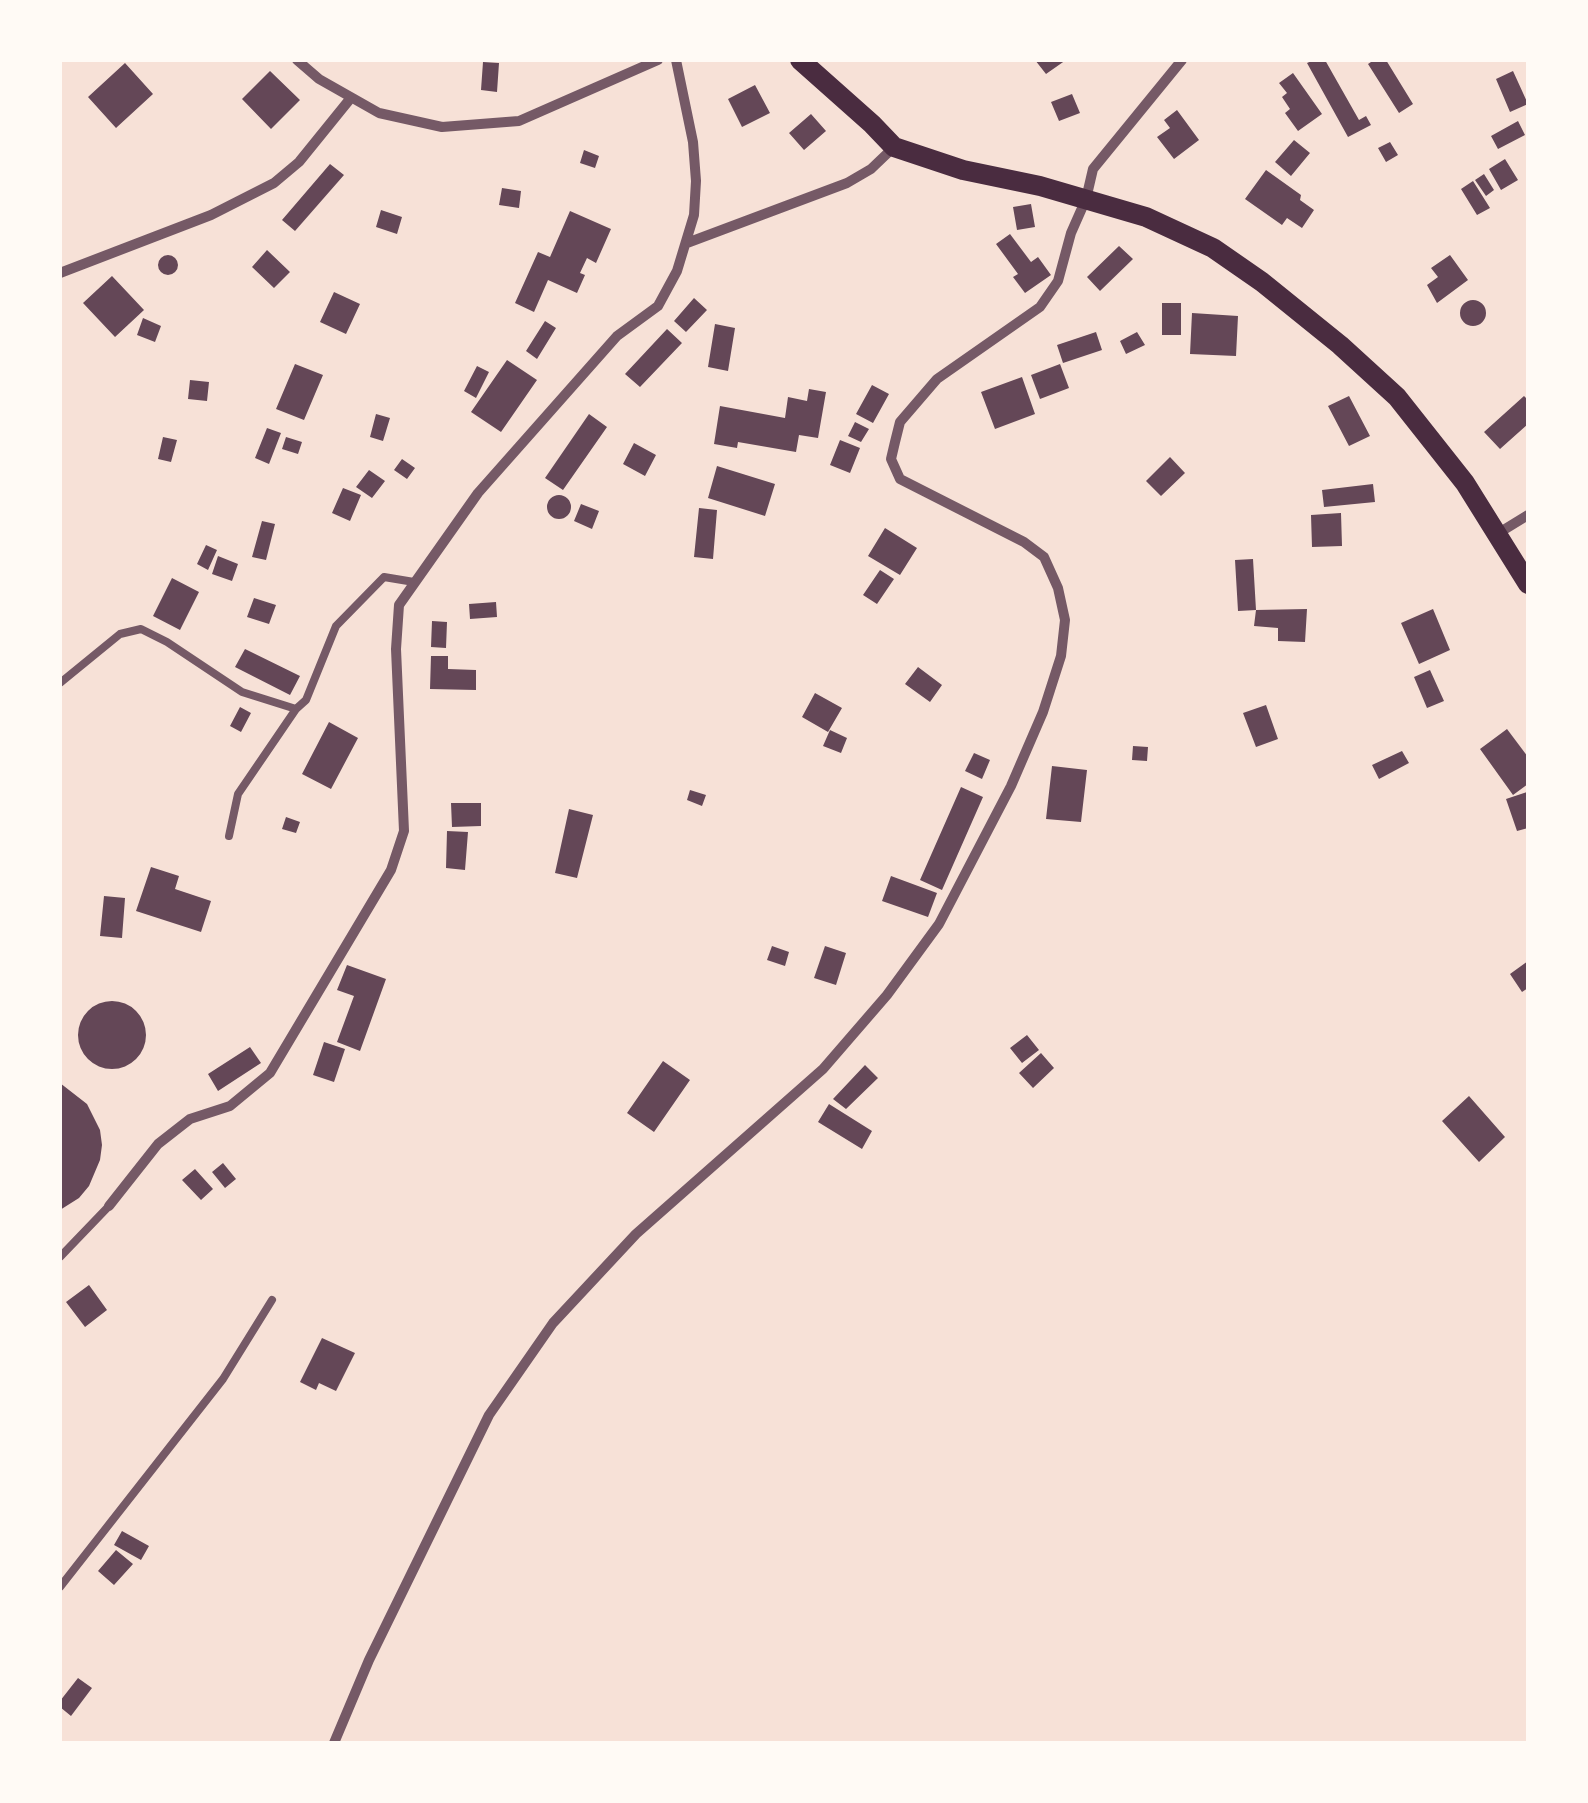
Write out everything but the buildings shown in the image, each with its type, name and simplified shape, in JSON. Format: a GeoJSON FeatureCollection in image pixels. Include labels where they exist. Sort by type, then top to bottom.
{"type":"FeatureCollection","features":[{"type":"Feature","properties":{"kind":"main road"},"geometry":{"type":"LineString","coordinates":[[800,60],[894,147],[963,170],[1146,217],[1213,248],[1262,282],[1397,397],[1465,483],[1528,584]]}},
{"type":"Feature","properties":{"kind":"street"},"geometry":{"type":"LineString","coordinates":[[297,60],[350,99],[380,113],[442,127],[519,122],[658,60]]}},
{"type":"Feature","properties":{"kind":"street"},"geometry":{"type":"LineString","coordinates":[[110,1206],[158,1144],[190,1119],[230,1106],[270,1073],[390,870],[404,831],[396,649],[399,604],[478,493],[617,336],[658,306],[687,243],[694,215],[692,142],[676,60]]}},
{"type":"Feature","properties":{"kind":"street"},"geometry":{"type":"LineString","coordinates":[[334,1743],[369,1660],[489,1414],[553,1323],[636,1234],[823,1070],[888,995],[939,924],[1011,786],[1043,712],[1061,656],[1065,620],[1058,588],[1044,557],[1024,542],[900,479],[891,459],[900,422],[937,378],[1040,308],[1058,281],[1070,233],[1086,199],[1094,169],[1182,60]]}},
{"type":"Feature","properties":{"kind":"street"},"geometry":{"type":"LineString","coordinates":[[60,274],[211,215],[274,183],[299,162],[350,99]]}},
{"type":"Feature","properties":{"kind":"street"},"geometry":{"type":"LineString","coordinates":[[687,243],[847,183],[871,170],[894,147]]}},
{"type":"Feature","properties":{"kind":"street"},"geometry":{"type":"LineString","coordinates":[[1496,535],[1528,515]]}},
{"type":"Feature","properties":{"kind":"lane"},"geometry":{"type":"LineString","coordinates":[[229,836],[238,794],[306,700],[336,626],[384,577],[414,582]]}},
{"type":"Feature","properties":{"kind":"lane"},"geometry":{"type":"LineString","coordinates":[[60,683],[120,634],[141,628],[242,692],[296,710]]}},
{"type":"Feature","properties":{"kind":"lane"},"geometry":{"type":"LineString","coordinates":[[60,1256],[110,1206]]}},
{"type":"Feature","properties":{"kind":"lane"},"geometry":{"type":"LineString","coordinates":[[60,1587],[223,1379],[272,1300]]}}]}
